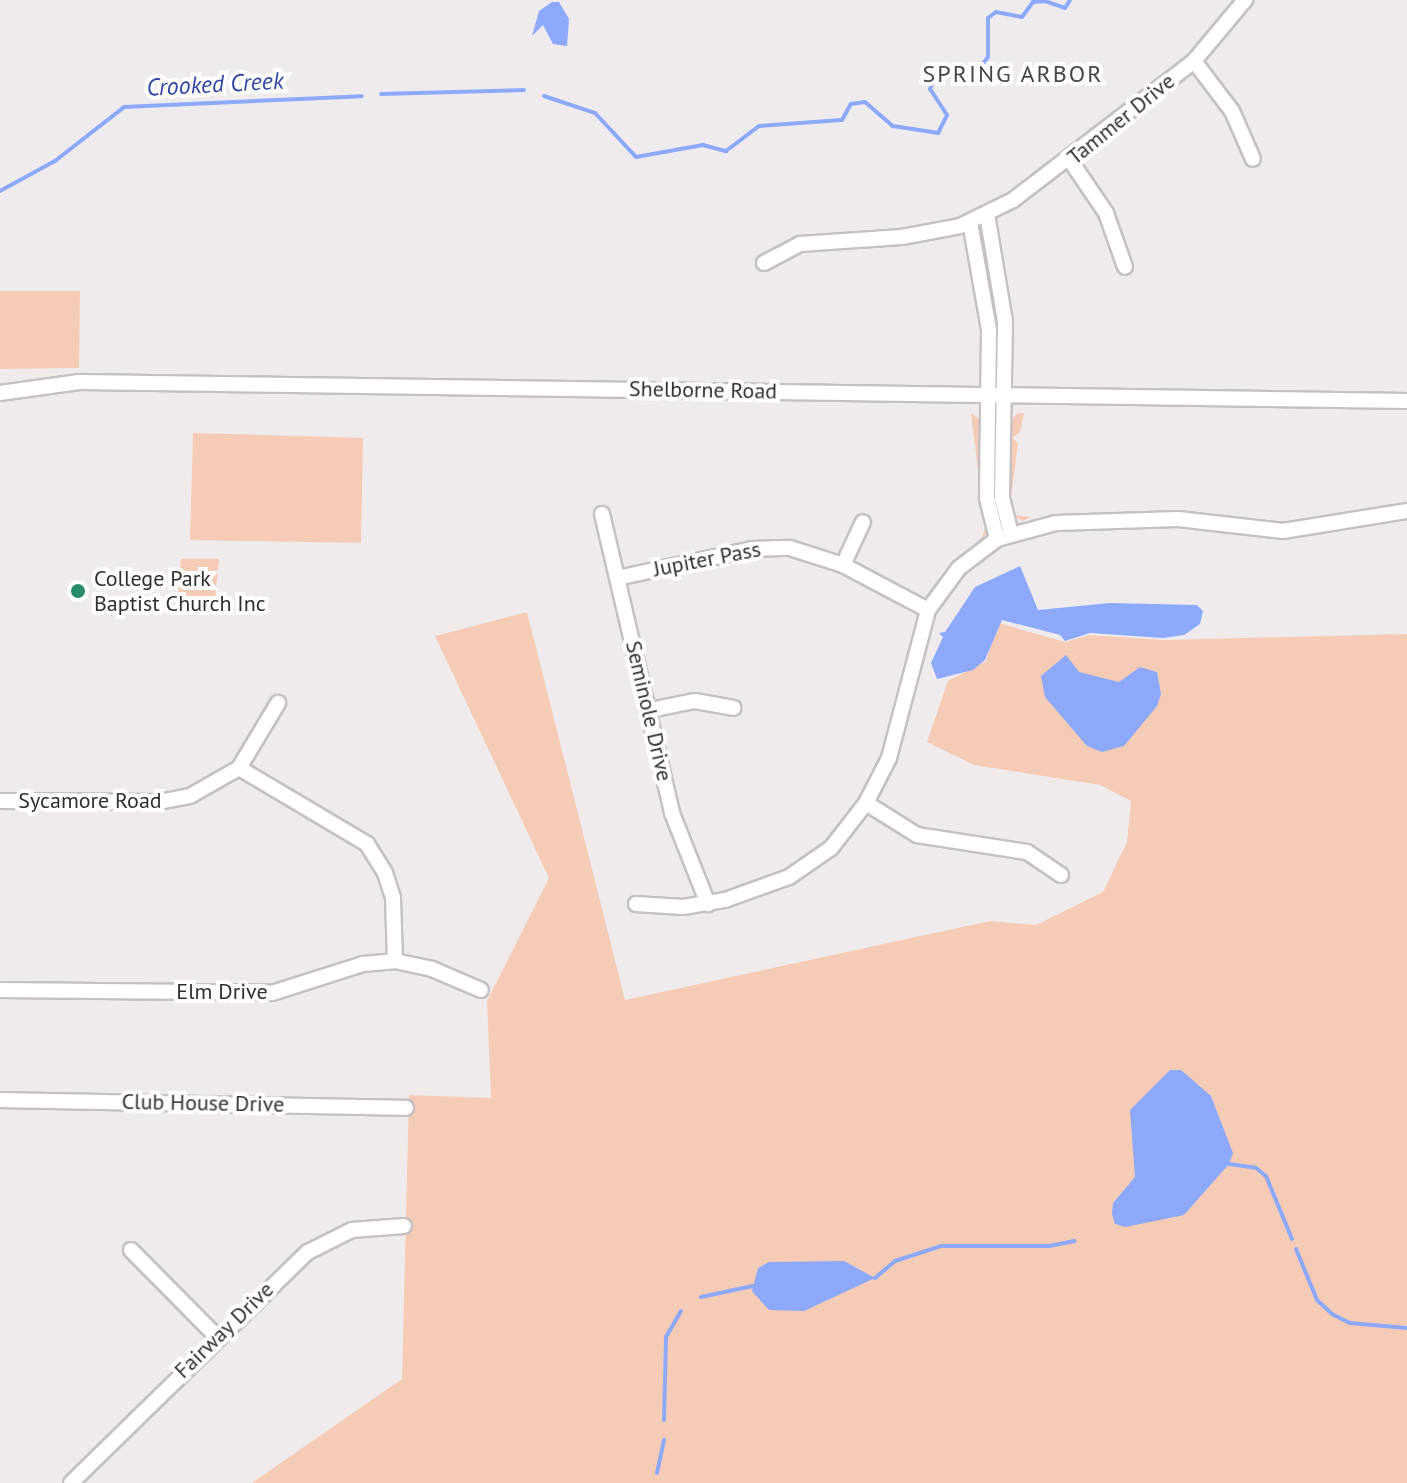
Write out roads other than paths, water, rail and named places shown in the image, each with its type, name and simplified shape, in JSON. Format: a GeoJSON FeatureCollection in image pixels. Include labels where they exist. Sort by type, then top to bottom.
{"type":"FeatureCollection","features":[{"type":"Feature","properties":{"kind":"street","name":"Tammer Drive"},"geometry":{"type":"LineString","coordinates":[[979,218],[1070,160],[1194,61],[1245,0]]}},
{"type":"Feature","properties":{"kind":"street"},"geometry":{"type":"LineString","coordinates":[[1194,61],[1232,111],[1253,159]]}},
{"type":"Feature","properties":{"kind":"street"},"geometry":{"type":"LineString","coordinates":[[1070,160],[1106,213],[1125,267]]}},
{"type":"Feature","properties":{"kind":"street"},"geometry":{"type":"LineString","coordinates":[[764,263],[800,244],[902,237],[979,218]]}},
{"type":"Feature","properties":{"kind":"street"},"geometry":{"type":"LineString","coordinates":[[979,218],[988,308],[987,498],[1004,536]]}},
{"type":"Feature","properties":{"kind":"street"},"geometry":{"type":"LineString","coordinates":[[979,218],[1004,311],[1004,536]]}},
{"type":"Feature","properties":{"kind":"street","name":"Shelborne Road"},"geometry":{"type":"LineString","coordinates":[[0,393],[79,382],[1407,401]]}},
{"type":"Feature","properties":{"kind":"street"},"geometry":{"type":"LineString","coordinates":[[636,904],[708,904],[807,867],[831,848],[866,803],[893,748],[928,610],[959,568],[1004,536],[1056,523],[1165,519],[1283,531],[1407,511]]}},
{"type":"Feature","properties":{"kind":"street","name":"Seminole Drive"},"geometry":{"type":"LineString","coordinates":[[602,514],[672,813],[708,904]]}},
{"type":"Feature","properties":{"kind":"street"},"geometry":{"type":"LineString","coordinates":[[843,565],[863,522]]}},
{"type":"Feature","properties":{"kind":"street","name":"Jupiter Pass"},"geometry":{"type":"LineString","coordinates":[[617,578],[763,547],[801,550],[843,565],[928,610]]}},
{"type":"Feature","properties":{"kind":"street"},"geometry":{"type":"LineString","coordinates":[[650,710],[695,701],[733,708]]}},
{"type":"Feature","properties":{"kind":"street","name":"Sycamore Road"},"geometry":{"type":"LineString","coordinates":[[0,801],[171,801],[204,790],[239,768],[278,703]]}},
{"type":"Feature","properties":{"kind":"street"},"geometry":{"type":"LineString","coordinates":[[239,768],[367,844],[385,873],[393,898],[395,961]]}},
{"type":"Feature","properties":{"kind":"street"},"geometry":{"type":"LineString","coordinates":[[866,803],[917,835],[1027,852],[1061,875]]}},
{"type":"Feature","properties":{"kind":"street","name":"Elm Drive"},"geometry":{"type":"LineString","coordinates":[[0,990],[272,993],[363,964],[395,961],[432,969],[481,990]]}},
{"type":"Feature","properties":{"kind":"street","name":"Club House Drive"},"geometry":{"type":"LineString","coordinates":[[0,1100],[406,1108]]}},
{"type":"Feature","properties":{"kind":"street","name":"Fairway Drive"},"geometry":{"type":"LineString","coordinates":[[71,1483],[282,1273],[327,1239],[365,1228],[404,1226]]}},
{"type":"Feature","properties":{"kind":"street"},"geometry":{"type":"LineString","coordinates":[[131,1250],[217,1337]]}},
{"type":"Feature","properties":{"kind":"water"},"geometry":{"type":"Polygon","coordinates":[[[552,2],[559,2],[569,19],[567,46],[553,44],[543,25],[532,36],[539,11],[552,2]]]}},
{"type":"Feature","properties":{"kind":"water"},"geometry":{"type":"Polygon","coordinates":[[[1020,566],[1038,610],[1110,603],[1197,605],[1203,611],[1200,624],[1184,635],[1163,638],[1090,633],[1065,641],[1060,635],[1002,620],[985,660],[973,670],[937,679],[931,663],[943,637],[939,633],[945,632],[975,587],[1020,566]]]}},
{"type":"Feature","properties":{"kind":"water"},"geometry":{"type":"Polygon","coordinates":[[[1066,655],[1079,672],[1119,682],[1140,667],[1157,672],[1161,694],[1157,706],[1124,746],[1102,752],[1087,746],[1045,697],[1041,676],[1066,655]]]}},
{"type":"Feature","properties":{"kind":"water"},"geometry":{"type":"Polygon","coordinates":[[[1170,1070],[1181,1070],[1211,1096],[1233,1153],[1229,1164],[1184,1215],[1125,1227],[1115,1224],[1113,1203],[1135,1177],[1130,1110],[1170,1070]]]}},
{"type":"Feature","properties":{"kind":"water"},"geometry":{"type":"Polygon","coordinates":[[[844,1261],[875,1278],[804,1311],[769,1310],[752,1291],[758,1268],[769,1262],[844,1261]]]}},
{"type":"Feature","properties":{"kind":"waterway"},"geometry":{"type":"LineString","coordinates":[[544,96],[595,113],[636,157],[703,145],[726,151],[759,126],[842,120],[851,104],[865,102],[893,126],[938,133],[947,115],[930,89],[937,74],[966,79],[977,72],[988,57],[988,18],[996,12],[1022,17],[1033,2],[1045,1],[1065,8],[1070,0]]}},
{"type":"Feature","properties":{"kind":"waterway","name":"Crooked Creek"},"geometry":{"type":"LineString","coordinates":[[381,94],[524,90]]}},
{"type":"Feature","properties":{"kind":"waterway","name":"Crooked Creek"},"geometry":{"type":"LineString","coordinates":[[0,191],[55,161],[124,107],[362,96]]}},
{"type":"Feature","properties":{"kind":"waterway"},"geometry":{"type":"LineString","coordinates":[[1229,1164],[1256,1168],[1266,1176],[1292,1239]]}},
{"type":"Feature","properties":{"kind":"waterway"},"geometry":{"type":"LineString","coordinates":[[875,1278],[895,1261],[941,1246],[1049,1246],[1075,1241]]}},
{"type":"Feature","properties":{"kind":"waterway"},"geometry":{"type":"LineString","coordinates":[[1296,1249],[1317,1300],[1332,1314],[1350,1323],[1407,1328]]}},
{"type":"Feature","properties":{"kind":"waterway"},"geometry":{"type":"LineString","coordinates":[[701,1297],[753,1286]]}},
{"type":"Feature","properties":{"kind":"waterway"},"geometry":{"type":"LineString","coordinates":[[664,1420],[666,1337],[681,1311]]}},
{"type":"Feature","properties":{"kind":"waterway"},"geometry":{"type":"LineString","coordinates":[[657,1473],[664,1440]]}},
{"type":"Feature","properties":{"kind":"place","name":"College Park Baptist Church Inc"},"geometry":{"type":"Point","coordinates":[78,591]}},
{"type":"Feature","properties":{"kind":"district","name":"SPRING ARBOR"},"geometry":{"type":"Point","coordinates":[1013,74]}}]}
